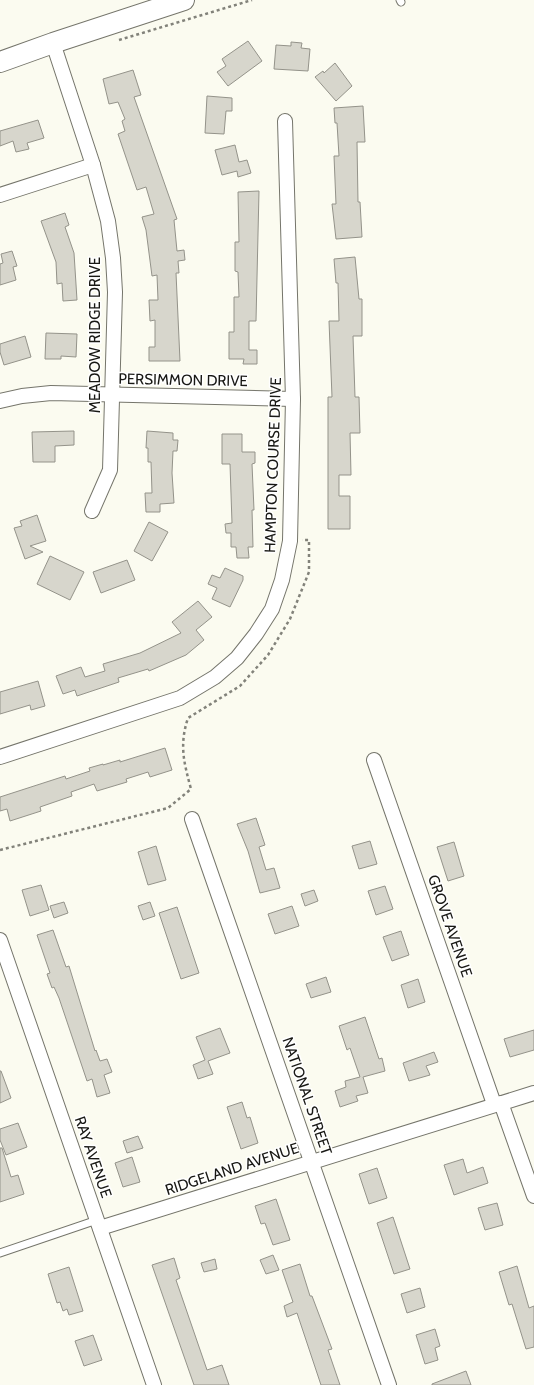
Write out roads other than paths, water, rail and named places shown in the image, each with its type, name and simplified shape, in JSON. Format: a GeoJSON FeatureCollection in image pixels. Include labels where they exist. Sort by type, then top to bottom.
{"type":"FeatureCollection","features":[{"type":"Feature","properties":{"kind":"street"},"geometry":{"type":"LineString","coordinates":[[0,62],[184,0]]}},
{"type":"Feature","properties":{"kind":"street","name":"MEADOW RIDGE DRIVE"},"geometry":{"type":"LineString","coordinates":[[53,43],[93,165],[108,221],[114,258],[115,292],[110,470],[92,511]]}},
{"type":"Feature","properties":{"kind":"street","name":"HAMPTON COURSE DRIVE"},"geometry":{"type":"LineString","coordinates":[[0,757],[158,707],[180,698],[215,677],[247,646],[272,609],[282,580],[290,541],[293,399],[285,121]]}},
{"type":"Feature","properties":{"kind":"street"},"geometry":{"type":"LineString","coordinates":[[0,195],[93,165]]}},
{"type":"Feature","properties":{"kind":"street","name":"PERSIMMON DRIVE"},"geometry":{"type":"LineString","coordinates":[[0,401],[40,394],[293,399]]}},
{"type":"Feature","properties":{"kind":"street","name":"GROVE AVENUE"},"geometry":{"type":"LineString","coordinates":[[374,760],[497,1104],[534,1196]]}},
{"type":"Feature","properties":{"kind":"street","name":"NATIONAL STREET"},"geometry":{"type":"LineString","coordinates":[[192,819],[389,1385]]}},
{"type":"Feature","properties":{"kind":"street","name":"RAY AVENUE"},"geometry":{"type":"LineString","coordinates":[[0,940],[154,1385]]}},
{"type":"Feature","properties":{"kind":"street","name":"RIDGELAND AVENUE"},"geometry":{"type":"LineString","coordinates":[[99,1224],[534,1093]]}},
{"type":"Feature","properties":{"kind":"lane"},"geometry":{"type":"LineString","coordinates":[[0,1253],[99,1224]]}}]}
